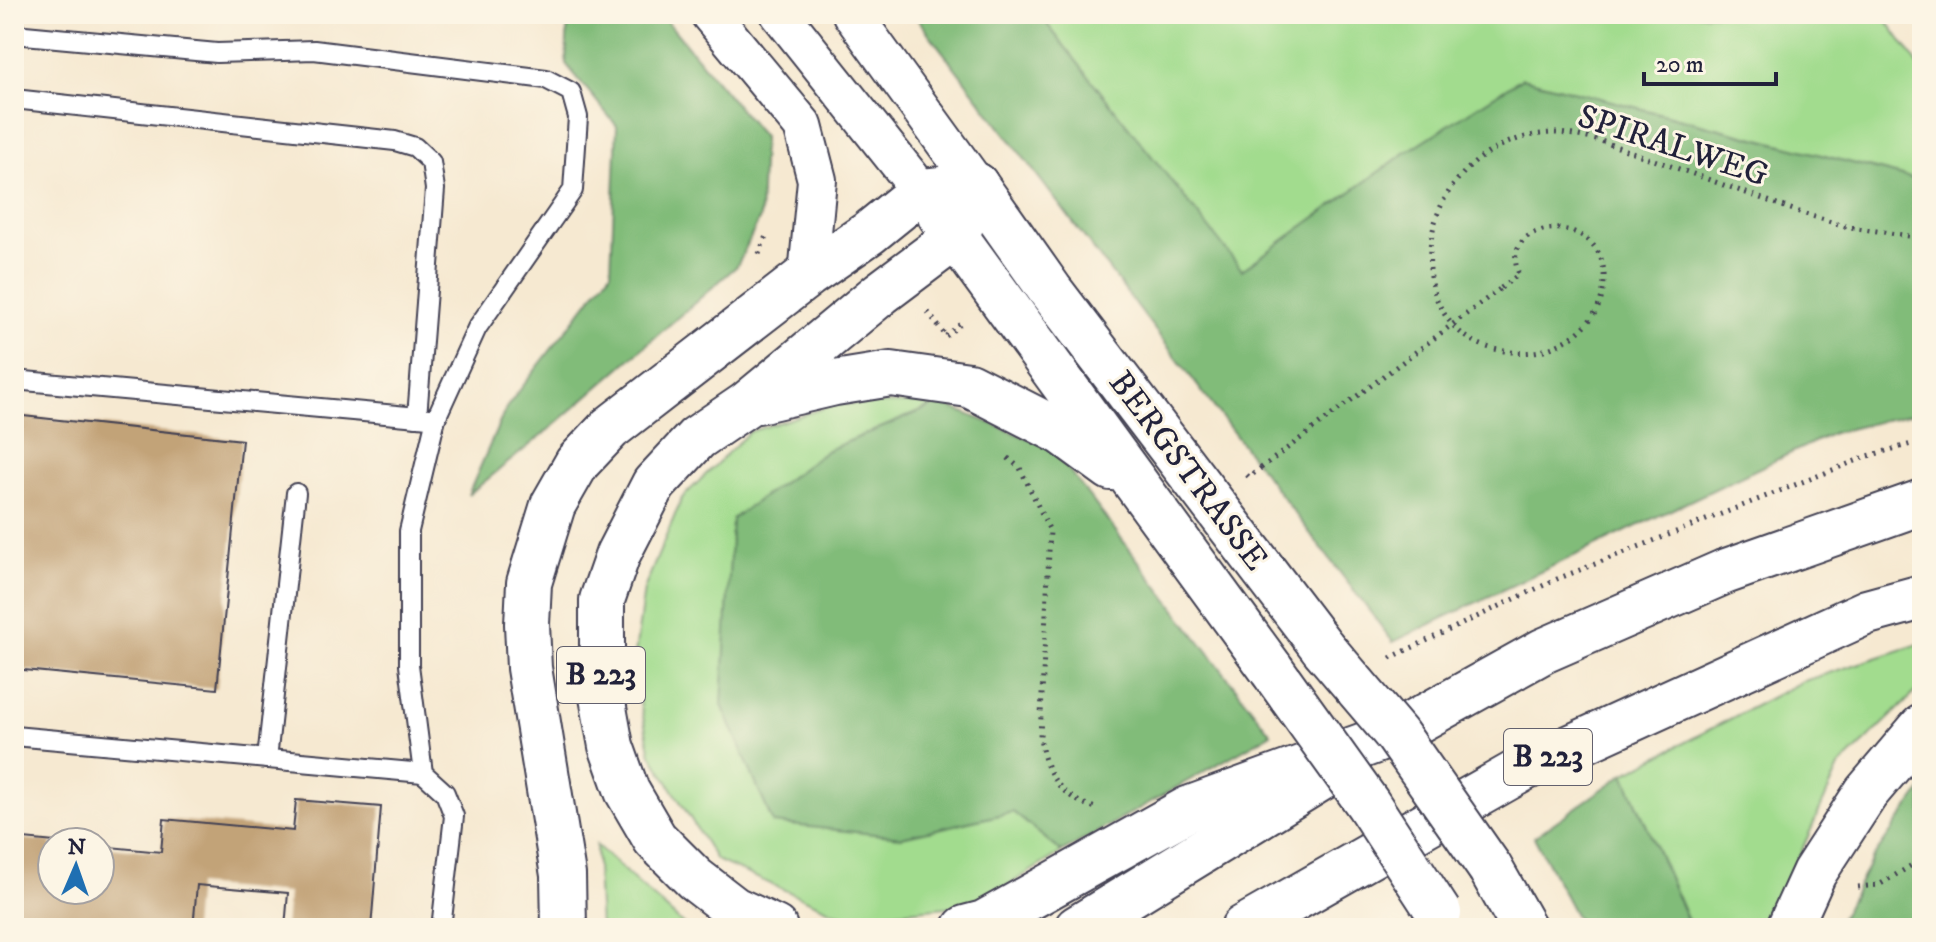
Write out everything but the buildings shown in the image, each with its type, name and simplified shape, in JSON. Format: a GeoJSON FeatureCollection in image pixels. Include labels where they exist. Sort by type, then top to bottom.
{"type":"FeatureCollection","features":[{"type":"Feature","properties":{"kind":"main road"},"geometry":{"type":"LineString","coordinates":[[564,928],[563,875],[529,668],[527,624],[529,583],[553,505],[577,463],[610,428],[808,275],[869,233],[921,191],[976,185],[957,236],[881,293],[747,404]]}},
{"type":"Feature","properties":{"kind":"main road","name":"BERGSTRASSE"},"geometry":{"type":"LineString","coordinates":[[976,185],[1050,290],[1323,648],[1397,735],[1490,868],[1524,928]]}},
{"type":"Feature","properties":{"kind":"main road","name":"BERGSTRASSE"},"geometry":{"type":"LineString","coordinates":[[921,191],[957,236],[1368,804],[1443,920]]}},
{"type":"Feature","properties":{"kind":"main road","name":"B 223"},"geometry":{"type":"LineString","coordinates":[[775,928],[734,909],[695,879],[655,839],[627,791],[611,746],[602,697],[602,600],[618,554],[654,484],[697,438],[747,404],[835,383],[891,374],[969,385],[1063,433],[1145,494]]}},
{"type":"Feature","properties":{"kind":"main road","name":"B 223"},"geometry":{"type":"LineString","coordinates":[[965,928],[984,923],[1188,809],[1392,735],[1557,645],[1724,572],[1922,502]]}},
{"type":"Feature","properties":{"kind":"main road","name":"B 223"},"geometry":{"type":"LineString","coordinates":[[1243,928],[1523,769],[1867,612],[1922,597]]}},
{"type":"Feature","properties":{"kind":"main road"},"geometry":{"type":"LineString","coordinates":[[1789,928],[1814,873],[1857,806],[1922,727]]}},
{"type":"Feature","properties":{"kind":"main road"},"geometry":{"type":"LineString","coordinates":[[1077,928],[1392,735]]}},
{"type":"Feature","properties":{"kind":"street"},"geometry":{"type":"LineString","coordinates":[[710,14],[803,126],[817,180],[808,275]]}},
{"type":"Feature","properties":{"kind":"street","name":"BERGSTRASSE"},"geometry":{"type":"LineString","coordinates":[[780,14],[921,191]]}},
{"type":"Feature","properties":{"kind":"street","name":"BERGSTRASSE"},"geometry":{"type":"LineString","coordinates":[[852,14],[976,185]]}},
{"type":"Feature","properties":{"kind":"lane"},"geometry":{"type":"LineString","coordinates":[[14,34],[217,53],[314,50],[546,79],[571,92],[578,117],[573,190],[477,328],[436,418],[409,531],[409,665],[423,773]]}},
{"type":"Feature","properties":{"kind":"lane"},"geometry":{"type":"LineString","coordinates":[[14,99],[395,141],[415,147],[431,162],[435,189],[417,417]]}},
{"type":"Feature","properties":{"kind":"lane"},"geometry":{"type":"LineString","coordinates":[[14,380],[436,418]]}},
{"type":"Feature","properties":{"kind":"lane"},"geometry":{"type":"LineString","coordinates":[[267,759],[296,493]]}},
{"type":"Feature","properties":{"kind":"lane"},"geometry":{"type":"LineString","coordinates":[[14,736],[423,773],[445,793],[454,816],[441,928]]}},
{"type":"Feature","properties":{"kind":"path","name":"SPIRALWEG"},"geometry":{"type":"LineString","coordinates":[[1261,468],[1501,288],[1519,274],[1515,257],[1518,246],[1538,230],[1572,230],[1586,237],[1596,248],[1604,272],[1604,283],[1600,302],[1586,325],[1566,340],[1542,351],[1513,352],[1483,347],[1469,338],[1450,321],[1438,304],[1432,286],[1429,254],[1435,221],[1447,194],[1466,170],[1506,142],[1554,133],[1572,134],[1623,147],[1844,226],[1922,238]]}},
{"type":"Feature","properties":{"kind":"path"},"geometry":{"type":"LineString","coordinates":[[1846,888],[1879,885],[1922,859]]}},
{"type":"Feature","properties":{"kind":"green space"},"geometry":{"type":"Polygon","coordinates":[[[568,14],[661,14],[763,137],[760,218],[737,266],[552,427],[468,495],[506,408],[611,272],[617,126],[566,64],[568,14]]]}},
{"type":"Feature","properties":{"kind":"green space"},"geometry":{"type":"Polygon","coordinates":[[[914,14],[1039,14],[1242,270],[1405,153],[1522,78],[1922,181],[1922,411],[1833,433],[1393,642],[914,14]]]}},
{"type":"Feature","properties":{"kind":"green space"},"geometry":{"type":"Polygon","coordinates":[[[1039,14],[1882,14],[1922,70],[1922,181],[1522,78],[1405,153],[1242,271],[1039,14]]]}},
{"type":"Feature","properties":{"kind":"green space"},"geometry":{"type":"Polygon","coordinates":[[[940,403],[828,450],[901,837],[1013,812],[1062,852],[977,904],[846,917],[716,860],[651,754],[633,669],[644,589],[682,498],[749,432],[836,404],[940,403]]]}},
{"type":"Feature","properties":{"kind":"green space"},"geometry":{"type":"Polygon","coordinates":[[[940,403],[1052,448],[1271,734],[1062,852],[1013,812],[901,837],[773,823],[722,705],[732,519],[828,450],[940,403]]]}},
{"type":"Feature","properties":{"kind":"green space"},"geometry":{"type":"Polygon","coordinates":[[[1922,643],[1922,686],[1839,767],[1767,928],[1691,928],[1624,774],[1801,682],[1922,643]]]}},
{"type":"Feature","properties":{"kind":"green space"},"geometry":{"type":"Polygon","coordinates":[[[1624,774],[1691,928],[1582,928],[1534,837],[1624,774]]]}},
{"type":"Feature","properties":{"kind":"green space"},"geometry":{"type":"Polygon","coordinates":[[[1922,789],[1922,928],[1836,928],[1872,859],[1922,789]]]}},
{"type":"Feature","properties":{"kind":"green space"},"geometry":{"type":"Polygon","coordinates":[[[596,845],[687,928],[600,928],[596,845]]]}}]}
